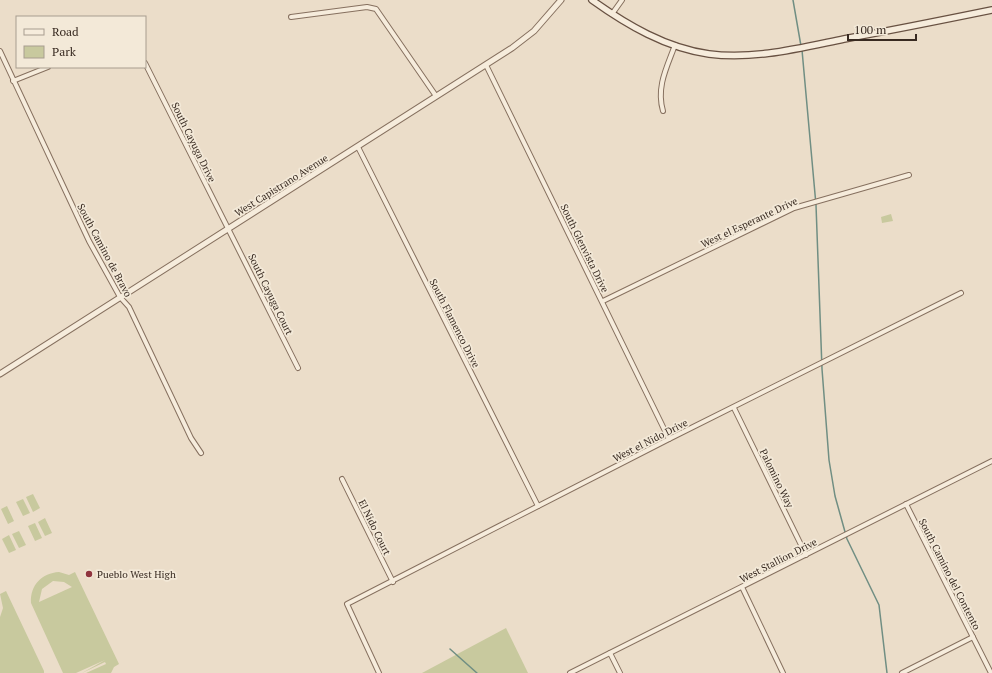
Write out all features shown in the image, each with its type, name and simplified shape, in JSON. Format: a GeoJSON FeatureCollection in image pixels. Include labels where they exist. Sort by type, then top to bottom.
{"type":"FeatureCollection","features":[{"type":"Feature","properties":{"kind":"main road"},"geometry":{"type":"LineString","coordinates":[[592,0],[612,14],[648,35],[675,45],[709,54],[736,56],[768,54],[992,10]]}},
{"type":"Feature","properties":{"kind":"street","name":"West Capistrano Avenue"},"geometry":{"type":"LineString","coordinates":[[0,374],[486,65],[525,38],[544,20],[561,0]]}},
{"type":"Feature","properties":{"kind":"street"},"geometry":{"type":"LineString","coordinates":[[612,14],[622,0]]}},
{"type":"Feature","properties":{"kind":"street"},"geometry":{"type":"LineString","coordinates":[[291,17],[367,7],[376,9],[436,96]]}},
{"type":"Feature","properties":{"kind":"street"},"geometry":{"type":"LineString","coordinates":[[663,111],[660,100],[662,78],[675,45]]}},
{"type":"Feature","properties":{"kind":"street","name":"South Camino de Bravo"},"geometry":{"type":"LineString","coordinates":[[0,51],[12,81],[89,241],[120,298],[129,307],[191,438],[201,453]]}},
{"type":"Feature","properties":{"kind":"street","name":"South Cayuga Drive"},"geometry":{"type":"LineString","coordinates":[[146,65],[223,220],[230,228]]}},
{"type":"Feature","properties":{"kind":"street","name":"South Glenvista Drive"},"geometry":{"type":"LineString","coordinates":[[486,65],[603,301],[669,439]]}},
{"type":"Feature","properties":{"kind":"street"},"geometry":{"type":"LineString","coordinates":[[12,81],[45,68]]}},
{"type":"Feature","properties":{"kind":"street","name":"South Flamenco Drive"},"geometry":{"type":"LineString","coordinates":[[358,147],[538,506]]}},
{"type":"Feature","properties":{"kind":"street","name":"West el Esperante Drive"},"geometry":{"type":"LineString","coordinates":[[603,301],[794,208],[909,175]]}},
{"type":"Feature","properties":{"kind":"street","name":"South Cayuga Court"},"geometry":{"type":"LineString","coordinates":[[230,228],[298,368]]}},
{"type":"Feature","properties":{"kind":"street","name":"West el Nido Drive"},"geometry":{"type":"LineString","coordinates":[[379,673],[347,604],[393,582],[669,439],[734,408],[961,293]]}},
{"type":"Feature","properties":{"kind":"street","name":"Palomino Way"},"geometry":{"type":"LineString","coordinates":[[734,408],[806,555]]}},
{"type":"Feature","properties":{"kind":"street","name":"West Stallion Drive"},"geometry":{"type":"LineString","coordinates":[[570,673],[992,461]]}},
{"type":"Feature","properties":{"kind":"street","name":"El Nido Court"},"geometry":{"type":"LineString","coordinates":[[342,479],[393,582]]}},
{"type":"Feature","properties":{"kind":"street","name":"South Camino del Contento"},"geometry":{"type":"LineString","coordinates":[[906,504],[991,673]]}},
{"type":"Feature","properties":{"kind":"street"},"geometry":{"type":"LineString","coordinates":[[742,587],[783,673]]}},
{"type":"Feature","properties":{"kind":"street"},"geometry":{"type":"LineString","coordinates":[[902,673],[973,637]]}},
{"type":"Feature","properties":{"kind":"street"},"geometry":{"type":"LineString","coordinates":[[610,653],[620,673]]}},
{"type":"Feature","properties":{"kind":"green space"},"geometry":{"type":"Polygon","coordinates":[[[891,214],[893,221],[882,223],[881,217],[891,214]]]}},
{"type":"Feature","properties":{"kind":"green space"},"geometry":{"type":"Polygon","coordinates":[[[33,494],[40,508],[33,512],[26,497],[33,494]]]}},
{"type":"Feature","properties":{"kind":"green space"},"geometry":{"type":"Polygon","coordinates":[[[23,499],[30,513],[23,516],[16,502],[23,499]]]}},
{"type":"Feature","properties":{"kind":"green space"},"geometry":{"type":"Polygon","coordinates":[[[7,506],[14,521],[8,524],[1,509],[7,506]]]}},
{"type":"Feature","properties":{"kind":"green space"},"geometry":{"type":"Polygon","coordinates":[[[45,518],[52,533],[45,536],[38,522],[45,518]]]}},
{"type":"Feature","properties":{"kind":"green space"},"geometry":{"type":"Polygon","coordinates":[[[35,523],[42,538],[35,541],[28,526],[35,523]]]}},
{"type":"Feature","properties":{"kind":"green space"},"geometry":{"type":"Polygon","coordinates":[[[19,531],[26,545],[19,548],[12,534],[19,531]]]}},
{"type":"Feature","properties":{"kind":"green space"},"geometry":{"type":"Polygon","coordinates":[[[9,535],[16,550],[9,553],[2,539],[9,535]]]}},
{"type":"Feature","properties":{"kind":"green space"},"geometry":{"type":"Polygon","coordinates":[[[59,572],[69,575],[75,572],[119,664],[114,667],[111,673],[86,673],[106,664],[105,662],[82,673],[105,660],[76,673],[63,673],[31,603],[31,597],[38,581],[53,573],[59,572]],[[53,581],[42,589],[39,602],[72,587],[64,582],[53,581]]]}},
{"type":"Feature","properties":{"kind":"green space"},"geometry":{"type":"Polygon","coordinates":[[[6,591],[44,673],[0,673],[0,617],[3,608],[0,594],[6,591]]]}},
{"type":"Feature","properties":{"kind":"green space"},"geometry":{"type":"Polygon","coordinates":[[[506,628],[528,673],[422,673],[506,628]]]}},
{"type":"Feature","properties":{"kind":"waterway"},"geometry":{"type":"LineString","coordinates":[[793,0],[801,46]]}},
{"type":"Feature","properties":{"kind":"waterway"},"geometry":{"type":"LineString","coordinates":[[802,50],[816,205],[822,369],[829,460],[835,496],[847,539],[879,605],[887,673]]}},
{"type":"Feature","properties":{"kind":"waterway"},"geometry":{"type":"LineString","coordinates":[[450,649],[477,673]]}},
{"type":"Feature","properties":{"kind":"place","name":"Pueblo West High"},"geometry":{"type":"Point","coordinates":[89,574]}}]}
